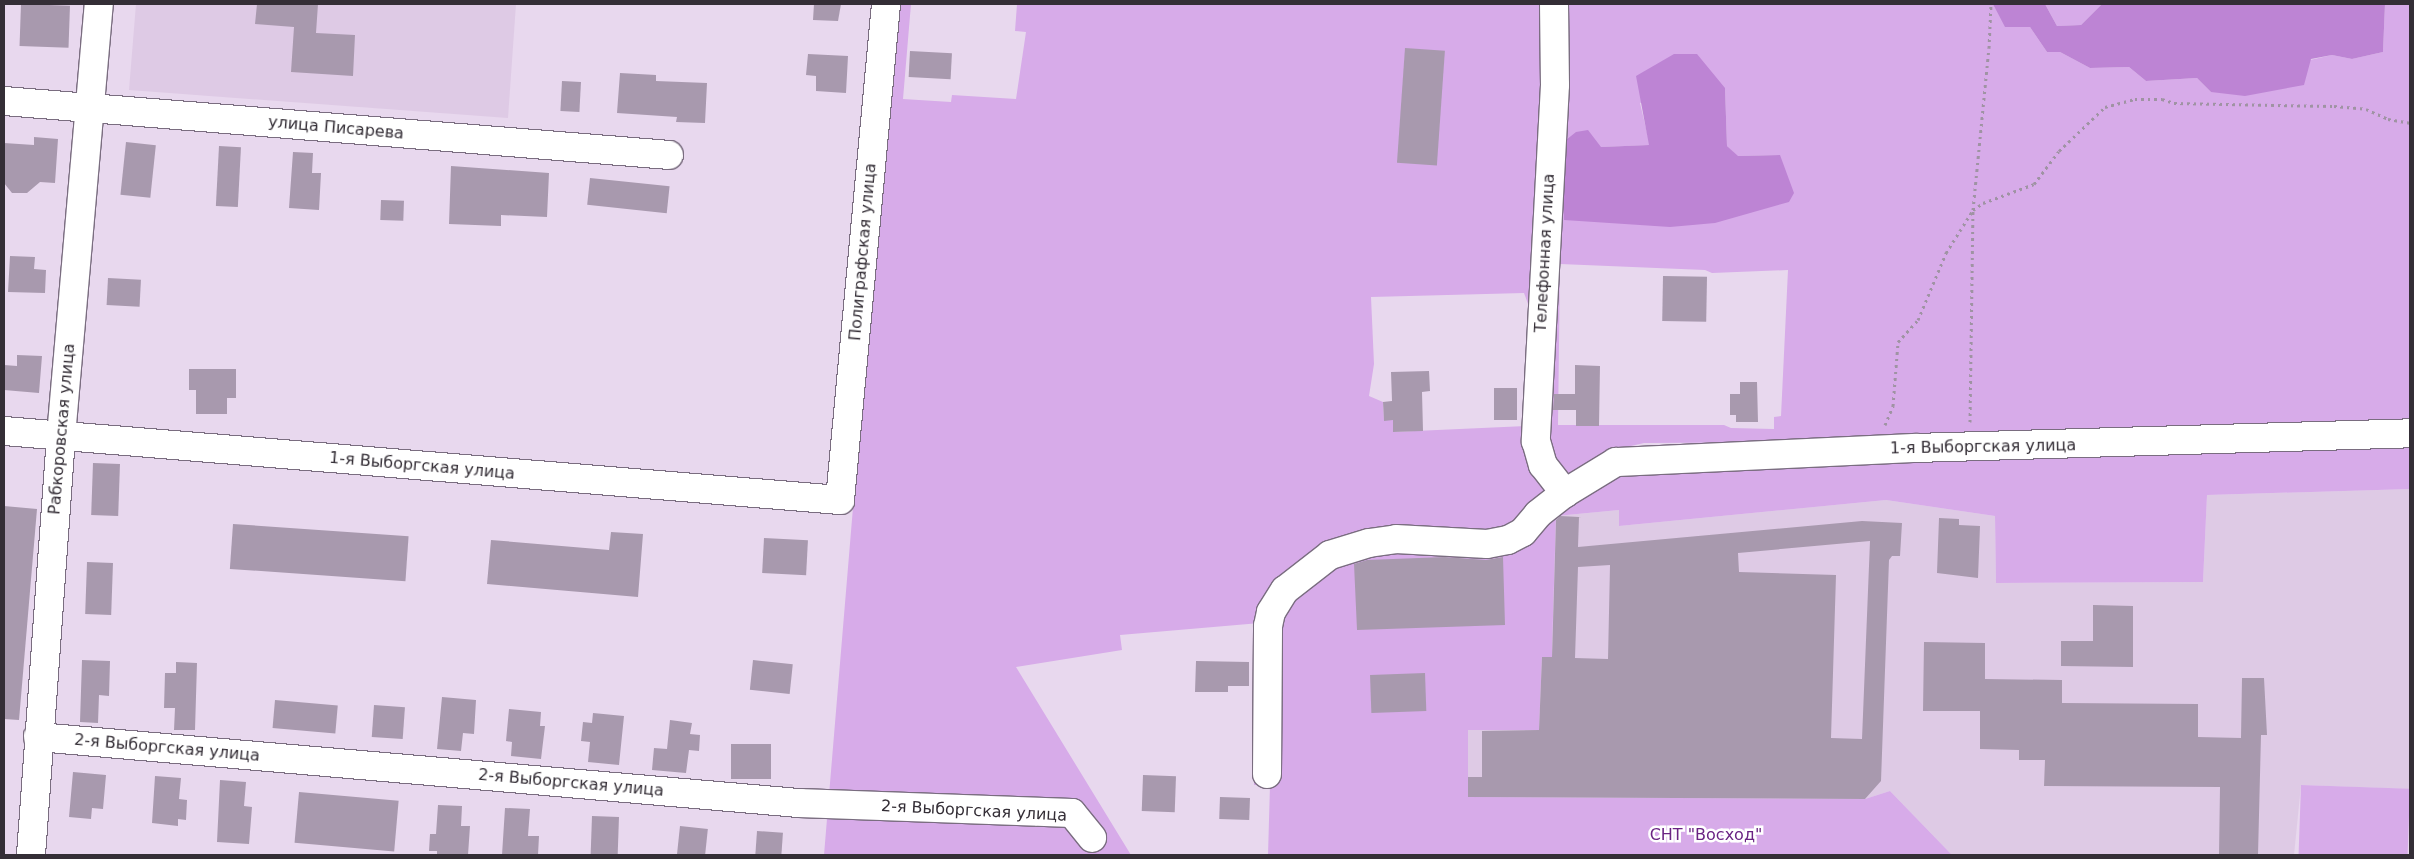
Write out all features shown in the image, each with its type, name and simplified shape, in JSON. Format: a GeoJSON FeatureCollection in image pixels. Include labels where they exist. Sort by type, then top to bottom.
{"type":"FeatureCollection","features":[{"type":"Feature","properties":{"kind":"street","name":"Рабкоровская улица"},"geometry":{"type":"LineString","coordinates":[[31,855],[38,736],[61,436],[99,4]]}},
{"type":"Feature","properties":{"kind":"street","name":"Полиграфская улица"},"geometry":{"type":"LineString","coordinates":[[840,500],[886,4]]}},
{"type":"Feature","properties":{"kind":"street","name":"Телефонная улица"},"geometry":{"type":"LineString","coordinates":[[1554,4],[1555,85],[1536,441],[1543,466],[1565,493]]}},
{"type":"Feature","properties":{"kind":"street","name":"улица Писарева"},"geometry":{"type":"LineString","coordinates":[[4,101],[669,155]]}},
{"type":"Feature","properties":{"kind":"street","name":"1-я Выборгская улица"},"geometry":{"type":"LineString","coordinates":[[4,431],[840,500]]}},
{"type":"Feature","properties":{"kind":"street","name":"1-я Выборгская улица"},"geometry":{"type":"LineString","coordinates":[[1267,774],[1268,626],[1270,612],[1285,590],[1330,555],[1369,543],[1396,539],[1487,544],[1508,540],[1523,532],[1538,514],[1565,493],[1604,467],[1632,460],[1880,449],[1970,448],[2410,433]]}},
{"type":"Feature","properties":{"kind":"street","name":"2-я Выборгская улица"},"geometry":{"type":"LineString","coordinates":[[38,736],[799,803],[1072,813],[1092,838]]}},
{"type":"Feature","properties":{"kind":"path"},"geometry":{"type":"LineString","coordinates":[[1970,448],[1973,210],[1991,4]]}},
{"type":"Feature","properties":{"kind":"path"},"geometry":{"type":"LineString","coordinates":[[1880,449],[1893,406],[1898,342],[1918,320],[1946,253],[1973,210],[1983,203],[2034,184],[2058,151],[2105,107],[2135,99],[2357,107],[2410,123]]}},
{"type":"Feature","properties":{"kind":"shaded area"},"geometry":{"type":"Polygon","coordinates":[[[136,4],[516,4],[508,118],[129,90],[136,4]]]}},
{"type":"Feature","properties":{"kind":"shaded area"},"geometry":{"type":"Polygon","coordinates":[[[1993,4],[2045,4],[2057,26],[2081,25],[2102,4],[2385,4],[2383,52],[2352,59],[2332,55],[2311,59],[2304,85],[2245,96],[2211,92],[2197,78],[2146,81],[2129,67],[2090,68],[2060,52],[2047,52],[2030,27],[2005,27],[1993,4]]]}},
{"type":"Feature","properties":{"kind":"shaded area"},"geometry":{"type":"Polygon","coordinates":[[[1674,54],[1697,54],[1725,88],[1727,146],[1738,156],[1780,155],[1794,193],[1789,202],[1715,223],[1670,227],[1564,220],[1561,144],[1576,132],[1588,130],[1601,147],[1649,145],[1636,76],[1674,54]]]}},
{"type":"Feature","properties":{"kind":"shaded area"},"geometry":{"type":"Polygon","coordinates":[[[2410,489],[2410,789],[2301,785],[2294,855],[1952,855],[1890,791],[1865,799],[1468,797],[1468,730],[1539,730],[1542,657],[1552,650],[1556,516],[1619,510],[1619,526],[1886,500],[1995,516],[1996,583],[2203,582],[2207,495],[2410,489]]]}},
{"type":"Feature","properties":{"kind":"green space","name":"СНТ \"Восход\""},"geometry":{"type":"Polygon","coordinates":[[[895,4],[911,4],[903,99],[951,102],[952,95],[1016,99],[1026,32],[1015,31],[1017,4],[1550,4],[1545,485],[1652,468],[2410,443],[2410,489],[2207,495],[2203,582],[1996,583],[1995,516],[1886,500],[1619,526],[1619,510],[1556,516],[1552,657],[1542,657],[1539,730],[1468,730],[1468,797],[1865,799],[1890,791],[1952,855],[1268,855],[1270,785],[1254,785],[1260,623],[1120,635],[1122,650],[1016,667],[1131,855],[824,855],[895,4]],[[1524,293],[1371,297],[1374,364],[1369,396],[1383,402],[1384,420],[1393,420],[1393,432],[1527,426],[1531,312],[1524,293]]]}},
{"type":"Feature","properties":{"kind":"green space"},"geometry":{"type":"Polygon","coordinates":[[[1560,4],[1993,4],[2030,27],[2047,52],[2060,52],[2090,68],[2129,67],[2146,81],[2197,78],[2211,92],[2310,60],[2332,55],[2352,59],[2383,52],[2385,4],[2410,4],[2410,419],[1833,442],[1644,443],[1605,452],[1567,480],[1548,451],[1560,4]],[[1725,88],[1640,103],[1650,145],[1601,147],[1564,220],[1780,155],[1737,156],[1727,146],[1725,88]],[[1560,264],[1558,425],[1724,425],[1731,428],[1774,429],[1774,417],[1781,416],[1788,270],[1712,273],[1705,270],[1560,264]]]}},
{"type":"Feature","properties":{"kind":"green space"},"geometry":{"type":"Polygon","coordinates":[[[2045,4],[2102,4],[2081,25],[2057,26],[2045,4]]]}},
{"type":"Feature","properties":{"kind":"green space"},"geometry":{"type":"Polygon","coordinates":[[[2301,785],[2410,789],[2408,855],[2299,855],[2301,785]]]}},
{"type":"Feature","properties":{"kind":"building"},"geometry":{"type":"Polygon","coordinates":[[[21,4],[70,6],[69,48],[20,46],[21,4]]]}},
{"type":"Feature","properties":{"kind":"building"},"geometry":{"type":"Polygon","coordinates":[[[257,4],[318,4],[316,33],[355,35],[353,76],[291,72],[294,27],[255,24],[257,4]]]}},
{"type":"Feature","properties":{"kind":"building"},"geometry":{"type":"Polygon","coordinates":[[[814,4],[841,4],[838,21],[813,20],[814,4]]]}},
{"type":"Feature","properties":{"kind":"building"},"geometry":{"type":"Polygon","coordinates":[[[1405,48],[1445,51],[1437,166],[1397,163],[1405,48]]]}},
{"type":"Feature","properties":{"kind":"building"},"geometry":{"type":"Polygon","coordinates":[[[910,51],[952,53],[951,79],[909,77],[910,51]]]}},
{"type":"Feature","properties":{"kind":"building"},"geometry":{"type":"Polygon","coordinates":[[[808,54],[848,56],[846,93],[816,91],[816,76],[806,75],[808,54]]]}},
{"type":"Feature","properties":{"kind":"building"},"geometry":{"type":"Polygon","coordinates":[[[620,73],[656,75],[656,81],[707,83],[705,123],[676,122],[677,117],[617,113],[620,73]]]}},
{"type":"Feature","properties":{"kind":"building"},"geometry":{"type":"Polygon","coordinates":[[[562,81],[581,82],[579,112],[560,111],[562,81]]]}},
{"type":"Feature","properties":{"kind":"building"},"geometry":{"type":"Polygon","coordinates":[[[34,137],[58,139],[55,183],[40,182],[27,193],[12,193],[4,183],[4,143],[34,145],[34,137]]]}},
{"type":"Feature","properties":{"kind":"building"},"geometry":{"type":"Polygon","coordinates":[[[126,142],[156,145],[150,198],[120,195],[126,142]]]}},
{"type":"Feature","properties":{"kind":"building"},"geometry":{"type":"Polygon","coordinates":[[[219,146],[241,147],[238,207],[216,206],[219,146]]]}},
{"type":"Feature","properties":{"kind":"building"},"geometry":{"type":"Polygon","coordinates":[[[293,152],[313,153],[312,173],[321,173],[319,210],[289,208],[293,152]]]}},
{"type":"Feature","properties":{"kind":"building"},"geometry":{"type":"Polygon","coordinates":[[[451,166],[549,173],[547,217],[501,215],[501,226],[449,224],[451,166]]]}},
{"type":"Feature","properties":{"kind":"building"},"geometry":{"type":"Polygon","coordinates":[[[590,178],[670,186],[667,213],[587,205],[590,178]]]}},
{"type":"Feature","properties":{"kind":"building"},"geometry":{"type":"Polygon","coordinates":[[[381,200],[404,201],[403,221],[380,220],[381,200]]]}},
{"type":"Feature","properties":{"kind":"building"},"geometry":{"type":"Polygon","coordinates":[[[10,256],[35,257],[34,269],[46,270],[45,293],[8,292],[10,256]]]}},
{"type":"Feature","properties":{"kind":"building"},"geometry":{"type":"Polygon","coordinates":[[[1663,276],[1707,277],[1706,322],[1662,321],[1663,276]]]}},
{"type":"Feature","properties":{"kind":"building"},"geometry":{"type":"Polygon","coordinates":[[[108,278],[141,280],[140,307],[107,305],[108,278]]]}},
{"type":"Feature","properties":{"kind":"building"},"geometry":{"type":"Polygon","coordinates":[[[17,355],[42,356],[39,393],[4,390],[4,365],[17,366],[17,355]]]}},
{"type":"Feature","properties":{"kind":"building"},"geometry":{"type":"Polygon","coordinates":[[[1575,365],[1600,366],[1599,426],[1576,426],[1576,410],[1553,410],[1554,394],[1575,394],[1575,365]]]}},
{"type":"Feature","properties":{"kind":"building"},"geometry":{"type":"Polygon","coordinates":[[[189,369],[236,369],[236,398],[227,398],[227,414],[196,414],[196,390],[189,390],[189,369]]]}},
{"type":"Feature","properties":{"kind":"building"},"geometry":{"type":"Polygon","coordinates":[[[1429,371],[1430,391],[1422,392],[1423,431],[1393,432],[1393,420],[1384,421],[1383,402],[1392,401],[1391,372],[1429,371]]]}},
{"type":"Feature","properties":{"kind":"building"},"geometry":{"type":"Polygon","coordinates":[[[1740,382],[1757,382],[1758,422],[1736,422],[1736,415],[1730,415],[1730,394],[1740,394],[1740,382]]]}},
{"type":"Feature","properties":{"kind":"building"},"geometry":{"type":"Polygon","coordinates":[[[1494,388],[1517,388],[1517,420],[1494,420],[1494,388]]]}},
{"type":"Feature","properties":{"kind":"building"},"geometry":{"type":"Polygon","coordinates":[[[93,463],[120,464],[118,516],[91,515],[93,463]]]}},
{"type":"Feature","properties":{"kind":"building"},"geometry":{"type":"Polygon","coordinates":[[[4,506],[37,509],[19,720],[4,719],[4,506]]]}},
{"type":"Feature","properties":{"kind":"building"},"geometry":{"type":"Polygon","coordinates":[[[1560,516],[1579,517],[1578,547],[1862,521],[1902,523],[1900,556],[1892,556],[1889,560],[1881,781],[1865,799],[1468,797],[1468,777],[1482,777],[1482,731],[1539,730],[1542,657],[1552,657],[1556,520],[1560,516]],[[1870,541],[1738,553],[1739,572],[1836,575],[1831,738],[1862,739],[1870,541]],[[1610,565],[1578,567],[1575,658],[1608,659],[1610,565]]]}},
{"type":"Feature","properties":{"kind":"building"},"geometry":{"type":"Polygon","coordinates":[[[1939,518],[1959,519],[1959,525],[1980,526],[1978,578],[1937,573],[1939,518]]]}},
{"type":"Feature","properties":{"kind":"building"},"geometry":{"type":"Polygon","coordinates":[[[233,524],[409,536],[405,581],[230,569],[233,524]]]}},
{"type":"Feature","properties":{"kind":"building"},"geometry":{"type":"Polygon","coordinates":[[[611,532],[643,534],[638,597],[487,584],[491,540],[609,550],[611,532]]]}},
{"type":"Feature","properties":{"kind":"building"},"geometry":{"type":"Polygon","coordinates":[[[764,538],[808,540],[806,575],[762,573],[764,538]]]}},
{"type":"Feature","properties":{"kind":"building"},"geometry":{"type":"Polygon","coordinates":[[[1445,557],[1486,560],[1503,557],[1505,625],[1357,630],[1354,564],[1367,560],[1445,557]]]}},
{"type":"Feature","properties":{"kind":"building"},"geometry":{"type":"Polygon","coordinates":[[[87,562],[113,563],[111,615],[85,614],[87,562]]]}},
{"type":"Feature","properties":{"kind":"building"},"geometry":{"type":"Polygon","coordinates":[[[2093,605],[2133,606],[2133,667],[2061,666],[2061,641],[2093,641],[2093,605]]]}},
{"type":"Feature","properties":{"kind":"building"},"geometry":{"type":"Polygon","coordinates":[[[1924,642],[1985,643],[1985,679],[2062,680],[2062,703],[2198,704],[2198,737],[2241,738],[2242,678],[2264,678],[2267,735],[2261,735],[2258,855],[2219,855],[2220,787],[2044,786],[2045,760],[2019,760],[2019,750],[1980,749],[1980,711],[1923,711],[1924,642]]]}},
{"type":"Feature","properties":{"kind":"building"},"geometry":{"type":"Polygon","coordinates":[[[82,660],[110,661],[109,696],[99,695],[98,723],[80,722],[82,660]]]}},
{"type":"Feature","properties":{"kind":"building"},"geometry":{"type":"Polygon","coordinates":[[[753,660],[793,664],[790,694],[750,690],[753,660]]]}},
{"type":"Feature","properties":{"kind":"building"},"geometry":{"type":"Polygon","coordinates":[[[1196,661],[1249,662],[1249,686],[1228,686],[1228,692],[1195,692],[1196,661]]]}},
{"type":"Feature","properties":{"kind":"building"},"geometry":{"type":"Polygon","coordinates":[[[176,662],[197,663],[195,730],[174,730],[175,708],[164,708],[165,673],[176,673],[176,662]]]}},
{"type":"Feature","properties":{"kind":"building"},"geometry":{"type":"Polygon","coordinates":[[[1425,673],[1426,711],[1371,713],[1370,675],[1425,673]]]}},
{"type":"Feature","properties":{"kind":"building"},"geometry":{"type":"Polygon","coordinates":[[[442,697],[476,700],[474,734],[463,733],[461,751],[437,749],[442,697]]]}},
{"type":"Feature","properties":{"kind":"building"},"geometry":{"type":"Polygon","coordinates":[[[275,700],[338,705],[335,733],[273,728],[275,700]]]}},
{"type":"Feature","properties":{"kind":"building"},"geometry":{"type":"Polygon","coordinates":[[[374,705],[405,707],[403,739],[372,737],[374,705]]]}},
{"type":"Feature","properties":{"kind":"building"},"geometry":{"type":"Polygon","coordinates":[[[509,709],[541,712],[540,726],[545,726],[541,759],[511,756],[512,742],[506,741],[509,709]]]}},
{"type":"Feature","properties":{"kind":"building"},"geometry":{"type":"Polygon","coordinates":[[[593,713],[624,716],[619,765],[588,762],[590,742],[581,741],[583,722],[592,723],[593,713]]]}},
{"type":"Feature","properties":{"kind":"building"},"geometry":{"type":"Polygon","coordinates":[[[670,720],[692,723],[690,734],[700,735],[699,751],[689,750],[686,773],[652,770],[654,748],[667,749],[670,720]]]}},
{"type":"Feature","properties":{"kind":"building"},"geometry":{"type":"Polygon","coordinates":[[[731,744],[771,744],[771,779],[731,779],[731,744]]]}},
{"type":"Feature","properties":{"kind":"building"},"geometry":{"type":"Polygon","coordinates":[[[73,772],[106,775],[103,809],[92,808],[91,819],[69,817],[73,772]]]}},
{"type":"Feature","properties":{"kind":"building"},"geometry":{"type":"Polygon","coordinates":[[[1143,775],[1176,776],[1175,812],[1142,811],[1143,775]]]}},
{"type":"Feature","properties":{"kind":"building"},"geometry":{"type":"Polygon","coordinates":[[[155,776],[181,778],[179,799],[187,800],[186,820],[178,819],[178,826],[152,823],[155,776]]]}},
{"type":"Feature","properties":{"kind":"building"},"geometry":{"type":"Polygon","coordinates":[[[220,780],[246,782],[244,806],[252,807],[249,844],[217,842],[220,780]]]}},
{"type":"Feature","properties":{"kind":"building"},"geometry":{"type":"Polygon","coordinates":[[[299,792],[399,801],[394,852],[295,843],[299,792]]]}},
{"type":"Feature","properties":{"kind":"building"},"geometry":{"type":"Polygon","coordinates":[[[1220,797],[1250,798],[1249,820],[1219,819],[1220,797]]]}},
{"type":"Feature","properties":{"kind":"building"},"geometry":{"type":"Polygon","coordinates":[[[438,805],[462,806],[461,826],[470,826],[468,855],[437,855],[437,851],[429,851],[430,834],[436,834],[438,805]]]}},
{"type":"Feature","properties":{"kind":"building"},"geometry":{"type":"Polygon","coordinates":[[[505,808],[530,809],[528,836],[539,836],[538,855],[502,855],[505,808]]]}},
{"type":"Feature","properties":{"kind":"building"},"geometry":{"type":"Polygon","coordinates":[[[592,816],[619,817],[618,855],[591,855],[592,816]]]}},
{"type":"Feature","properties":{"kind":"building"},"geometry":{"type":"Polygon","coordinates":[[[680,826],[708,829],[705,855],[677,855],[680,826]]]}},
{"type":"Feature","properties":{"kind":"building"},"geometry":{"type":"Polygon","coordinates":[[[757,831],[783,833],[781,855],[755,855],[757,831]]]}}]}
